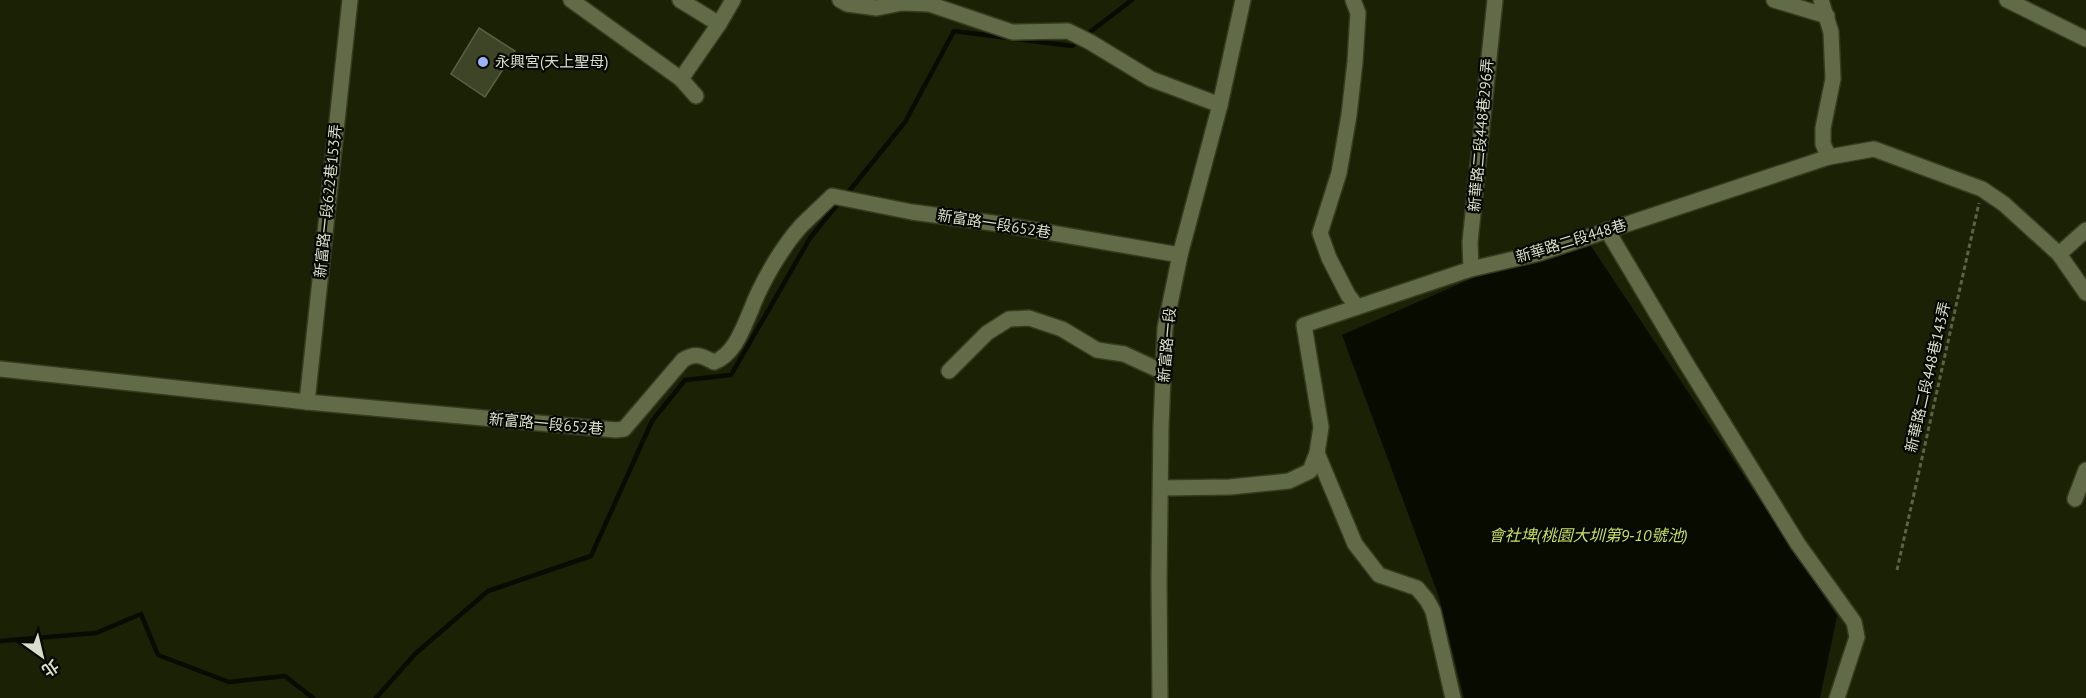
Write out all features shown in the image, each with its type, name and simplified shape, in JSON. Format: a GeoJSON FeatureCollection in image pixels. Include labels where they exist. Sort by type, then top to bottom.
{"type":"FeatureCollection","features":[{"type":"Feature","properties":{"kind":"street","name":"新富路一段622巷153弄"},"geometry":{"type":"LineString","coordinates":[[307,402],[350,0]]}},
{"type":"Feature","properties":{"kind":"street"},"geometry":{"type":"LineString","coordinates":[[571,0],[681,79],[696,96]]}},
{"type":"Feature","properties":{"kind":"street"},"geometry":{"type":"LineString","coordinates":[[680,0],[719,24]]}},
{"type":"Feature","properties":{"kind":"street"},"geometry":{"type":"LineString","coordinates":[[681,79],[733,0]]}},
{"type":"Feature","properties":{"kind":"street"},"geometry":{"type":"LineString","coordinates":[[840,0],[847,4],[877,8],[902,3],[929,4],[1012,32],[1068,31],[1151,79],[1220,105]]}},
{"type":"Feature","properties":{"kind":"street","name":"新富路一段"},"geometry":{"type":"LineString","coordinates":[[1161,698],[1159,581],[1165,328],[1180,255],[1220,105],[1243,0]]}},
{"type":"Feature","properties":{"kind":"street"},"geometry":{"type":"LineString","coordinates":[[1353,0],[1358,13],[1349,115],[1339,173],[1320,233],[1329,258],[1348,295],[1357,307]]}},
{"type":"Feature","properties":{"kind":"street","name":"新華路二段448巷296弄"},"geometry":{"type":"LineString","coordinates":[[1471,269],[1470,242],[1495,0]]}},
{"type":"Feature","properties":{"kind":"street"},"geometry":{"type":"LineString","coordinates":[[1774,0],[1827,16]]}},
{"type":"Feature","properties":{"kind":"street"},"geometry":{"type":"LineString","coordinates":[[1821,0],[1831,32],[1833,79],[1822,128],[1823,144],[1829,157]]}},
{"type":"Feature","properties":{"kind":"street"},"geometry":{"type":"LineString","coordinates":[[2007,0],[2086,39]]}},
{"type":"Feature","properties":{"kind":"street","name":"新華路二段448巷"},"geometry":{"type":"LineString","coordinates":[[1161,488],[1230,487],[1289,481],[1310,471],[1317,453],[1321,427],[1304,325],[1471,269],[1540,253],[1829,157],[1874,149],[1982,189],[2004,204],[2059,254],[2086,293]]}},
{"type":"Feature","properties":{"kind":"street","name":"新富路一段652巷"},"geometry":{"type":"LineString","coordinates":[[0,369],[307,402],[616,430],[624,429],[683,360],[691,355],[699,354],[714,362],[722,359],[728,353],[742,332],[760,285],[800,227],[832,196],[912,212],[1000,224],[1180,255]]}},
{"type":"Feature","properties":{"kind":"street"},"geometry":{"type":"LineString","coordinates":[[1607,230],[1797,544],[1854,622],[1857,637],[1837,698]]}},
{"type":"Feature","properties":{"kind":"street"},"geometry":{"type":"LineString","coordinates":[[2059,254],[2086,230]]}},
{"type":"Feature","properties":{"kind":"street"},"geometry":{"type":"LineString","coordinates":[[949,370],[987,333],[1009,319],[1029,318],[1062,329],[1097,350],[1124,354],[1163,372]]}},
{"type":"Feature","properties":{"kind":"street"},"geometry":{"type":"LineString","coordinates":[[1317,453],[1355,544],[1379,575],[1417,588],[1430,605],[1453,698]]}},
{"type":"Feature","properties":{"kind":"street"},"geometry":{"type":"LineString","coordinates":[[2075,499],[2086,470]]}},
{"type":"Feature","properties":{"kind":"path","name":"新華路二段448巷143弄"},"geometry":{"type":"LineString","coordinates":[[1897,570],[1982,189]]}},
{"type":"Feature","properties":{"kind":"water","name":"會社埤(桃園大圳第9-10號池)"},"geometry":{"type":"Polygon","coordinates":[[[1581,231],[1837,616],[1820,698],[1464,698],[1439,597],[1342,335],[1581,231]]]}},
{"type":"Feature","properties":{"kind":"building","name":"永興宮(天上聖母)"},"geometry":{"type":"Polygon","coordinates":[[[479,28],[515,51],[485,97],[451,74],[479,28]]]}},
{"type":"Feature","properties":{"kind":"waterway"},"geometry":{"type":"LineString","coordinates":[[1086,35],[1132,0]]}},
{"type":"Feature","properties":{"kind":"waterway"},"geometry":{"type":"LineString","coordinates":[[846,195],[905,122],[954,31],[1072,46],[1079,41]]}},
{"type":"Feature","properties":{"kind":"waterway"},"geometry":{"type":"LineString","coordinates":[[376,698],[415,654],[488,591],[591,556],[652,421],[685,380],[731,375],[810,238],[840,201]]}},
{"type":"Feature","properties":{"kind":"waterway"},"geometry":{"type":"LineString","coordinates":[[0,641],[96,633],[141,614],[158,655],[229,682],[285,676],[313,698]]}},
{"type":"Feature","properties":{"kind":"place","name":"永興宮(天上聖母)"},"geometry":{"type":"Point","coordinates":[483,62]}}]}
